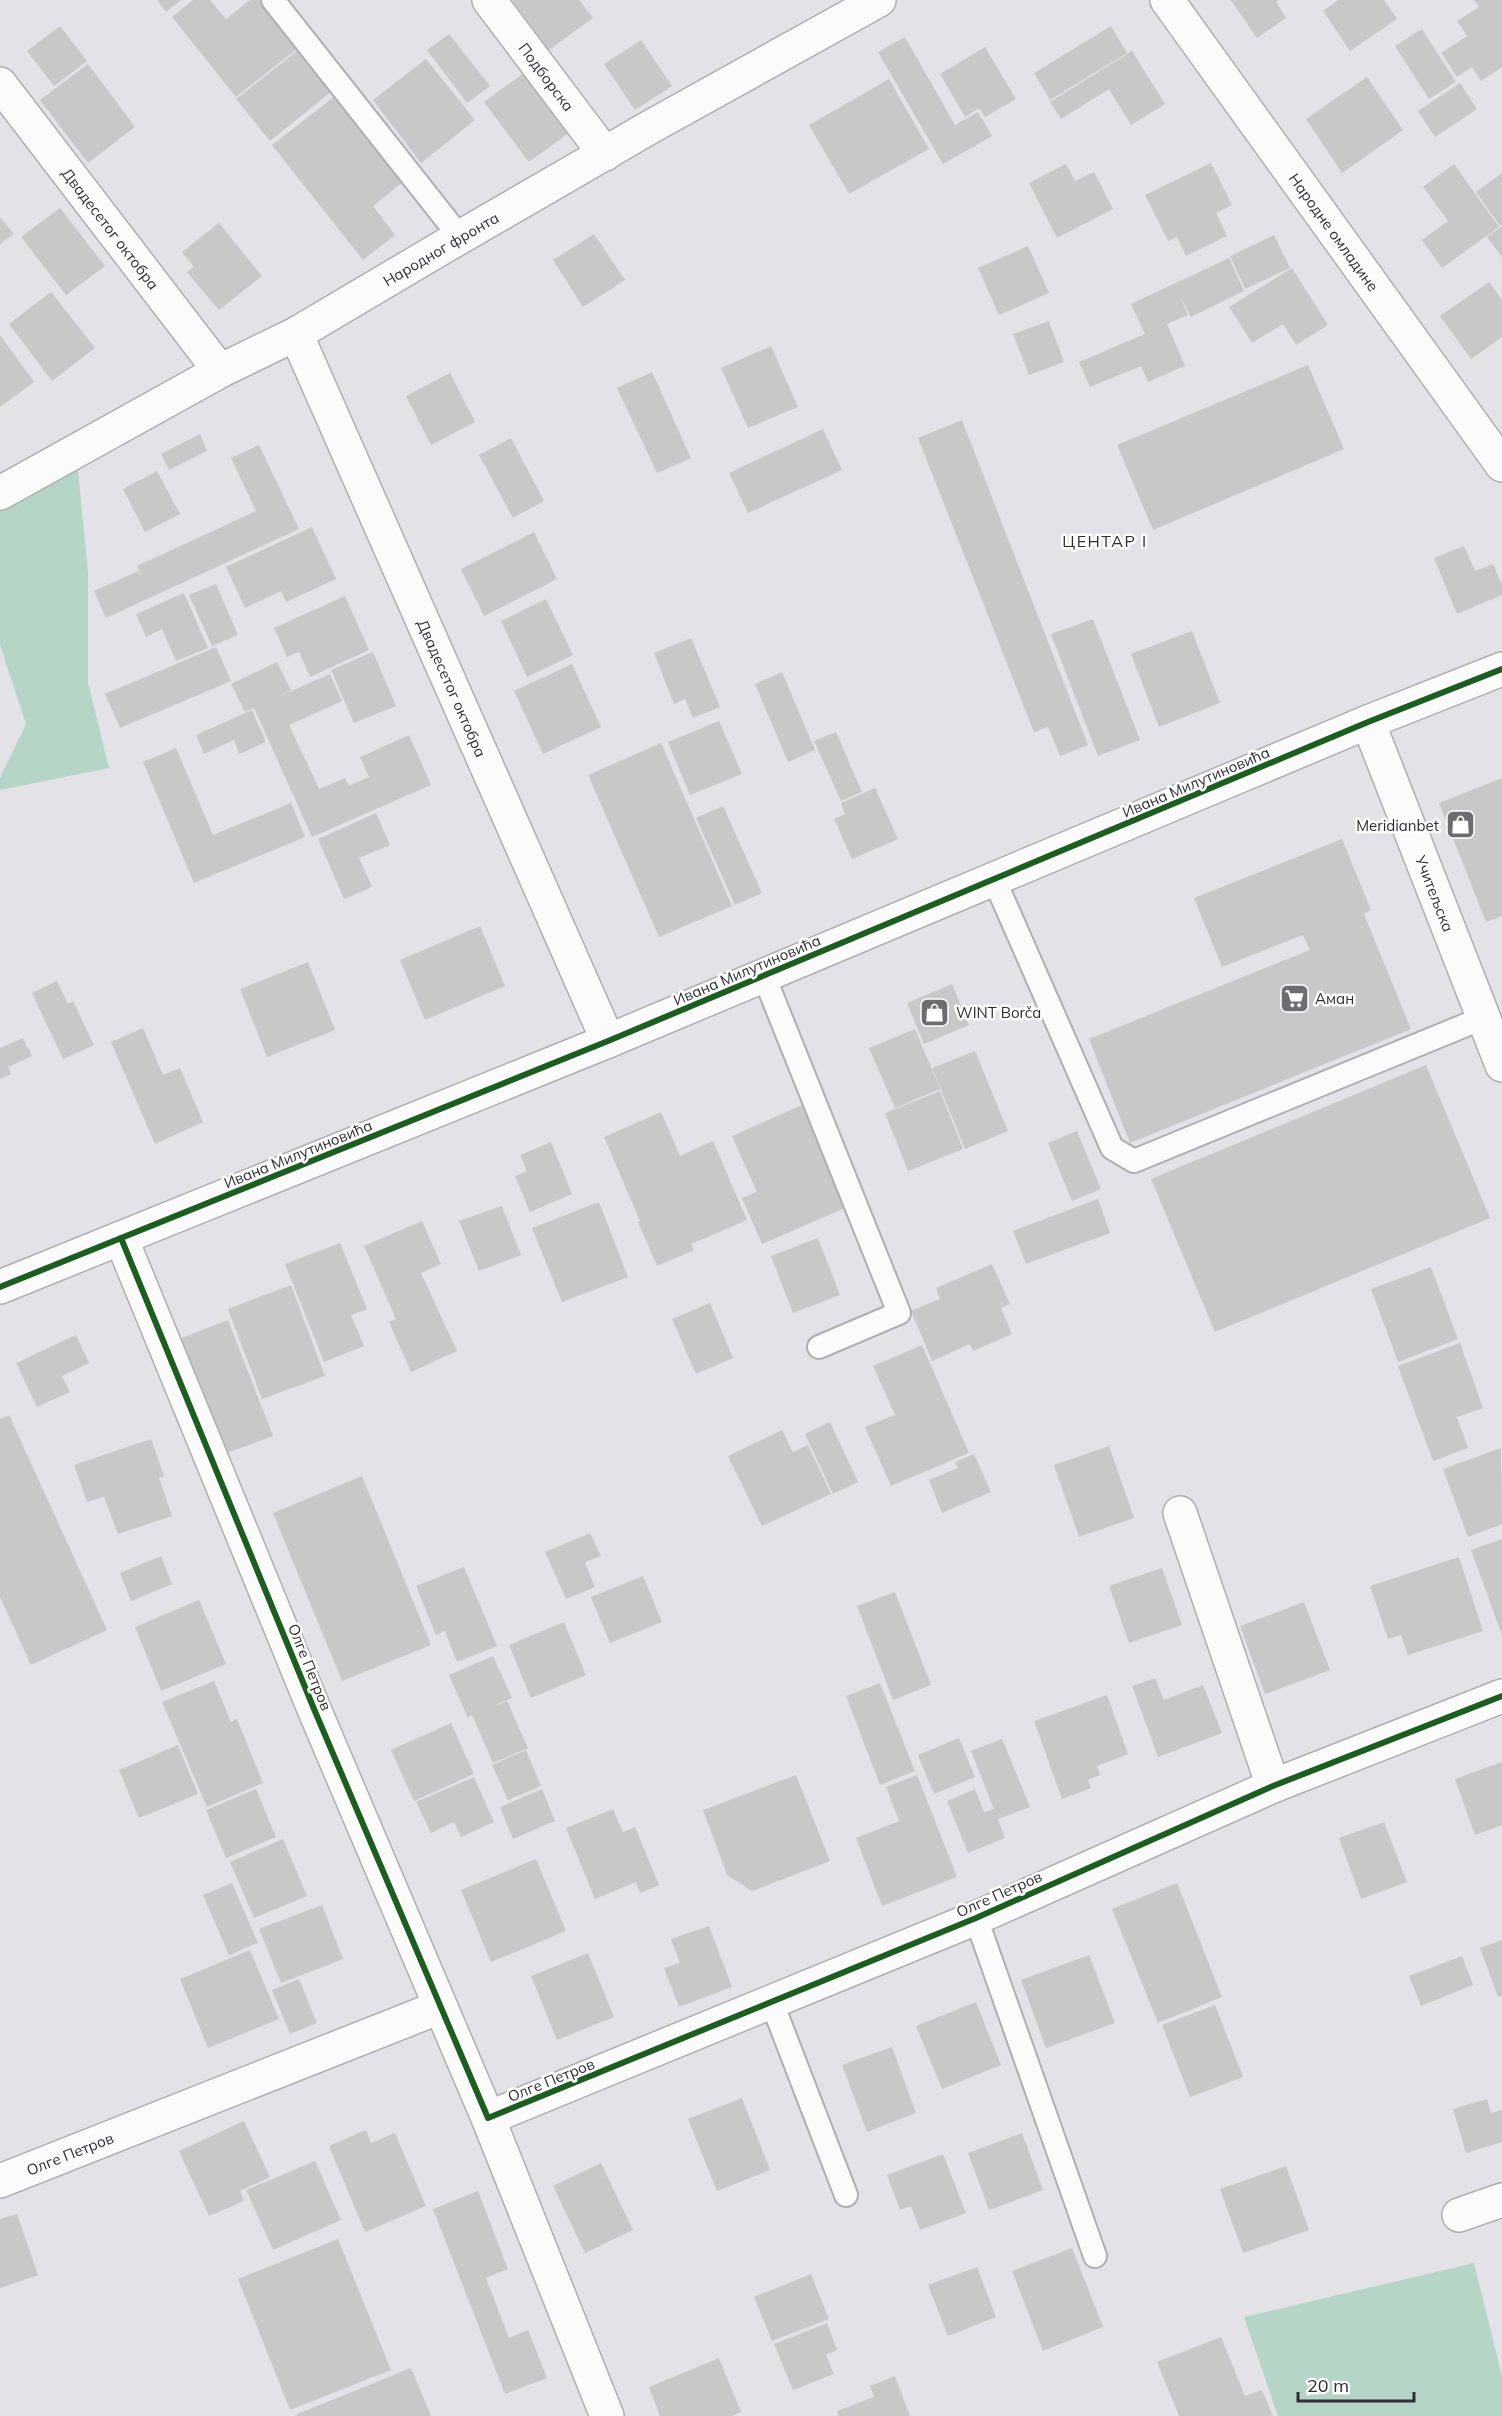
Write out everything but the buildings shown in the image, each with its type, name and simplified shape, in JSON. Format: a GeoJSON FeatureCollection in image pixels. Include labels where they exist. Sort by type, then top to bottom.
{"type":"FeatureCollection","features":[{"type":"Feature","properties":{"kind":"street","name":"Подборска"},"geometry":{"type":"LineString","coordinates":[[489,0],[605,154]]}},
{"type":"Feature","properties":{"kind":"street","name":"Народног фронта"},"geometry":{"type":"LineString","coordinates":[[0,493],[220,371],[296,334],[605,154],[844,8],[879,0]]}},
{"type":"Feature","properties":{"kind":"street","name":"Народне омладине"},"geometry":{"type":"LineString","coordinates":[[1167,0],[1502,465]]}},
{"type":"Feature","properties":{"kind":"street","name":"Двадесетог октобра"},"geometry":{"type":"LineString","coordinates":[[0,84],[220,371]]}},
{"type":"Feature","properties":{"kind":"street","name":"Двадесетог октобра"},"geometry":{"type":"LineString","coordinates":[[296,334],[608,1041]]}},
{"type":"Feature","properties":{"kind":"street","name":"Ивана Милутиновића"},"geometry":{"type":"LineString","coordinates":[[0,1287],[608,1041],[1368,722],[1502,669]]}},
{"type":"Feature","properties":{"kind":"street","name":"Учитељска"},"geometry":{"type":"LineString","coordinates":[[1368,722],[1502,1065]]}},
{"type":"Feature","properties":{"kind":"street","name":"Олге Петров"},"geometry":{"type":"LineString","coordinates":[[121,1238],[314,1709],[488,2118],[607,2416]]}},
{"type":"Feature","properties":{"kind":"street"},"geometry":{"type":"LineString","coordinates":[[1180,1513],[1273,1786]]}},
{"type":"Feature","properties":{"kind":"street","name":"Олге Петров"},"geometry":{"type":"LineString","coordinates":[[488,2118],[976,1918],[1273,1786],[1502,1696]]}},
{"type":"Feature","properties":{"kind":"street","name":"Олге Петров"},"geometry":{"type":"LineString","coordinates":[[0,2181],[440,2007]]}},
{"type":"Feature","properties":{"kind":"street"},"geometry":{"type":"LineString","coordinates":[[1460,2215],[1502,2200]]}},
{"type":"Feature","properties":{"kind":"lane"},"geometry":{"type":"LineString","coordinates":[[273,0],[460,237]]}},
{"type":"Feature","properties":{"kind":"lane"},"geometry":{"type":"LineString","coordinates":[[994,879],[1112,1148],[1134,1161],[1484,1018]]}},
{"type":"Feature","properties":{"kind":"lane","name":"Ивана Милутиновића"},"geometry":{"type":"LineString","coordinates":[[764,976],[899,1313],[819,1347]]}},
{"type":"Feature","properties":{"kind":"lane"},"geometry":{"type":"LineString","coordinates":[[976,1918],[1095,2256]]}},
{"type":"Feature","properties":{"kind":"lane"},"geometry":{"type":"LineString","coordinates":[[772,2003],[846,2195]]}},
{"type":"Feature","properties":{"kind":"green space"},"geometry":{"type":"Polygon","coordinates":[[[76,451],[88,572],[88,683],[109,768],[0,790],[0,778],[26,724],[0,645],[0,493],[76,451]]]}},
{"type":"Feature","properties":{"kind":"green space"},"geometry":{"type":"Polygon","coordinates":[[[1474,2263],[1502,2376],[1502,2416],[1278,2416],[1244,2317],[1474,2263]]]}},
{"type":"Feature","properties":{"kind":"cycle path"},"geometry":{"type":"LineString","coordinates":[[0,1287],[608,1041],[1368,722],[1502,669]]}},
{"type":"Feature","properties":{"kind":"cycle path"},"geometry":{"type":"LineString","coordinates":[[121,1238],[314,1709],[488,2118],[976,1918],[1273,1786],[1502,1696]]}},
{"type":"Feature","properties":{"kind":"place","name":"Meridianbet"},"geometry":{"type":"Point","coordinates":[1460,825]}},
{"type":"Feature","properties":{"kind":"place","name":"Аман"},"geometry":{"type":"Point","coordinates":[1294,998]}},
{"type":"Feature","properties":{"kind":"place","name":"WINT Borča"},"geometry":{"type":"Point","coordinates":[935,1012]}},
{"type":"Feature","properties":{"kind":"district","name":"ЦЕНТАР I"},"geometry":{"type":"Point","coordinates":[1105,541]}}]}
